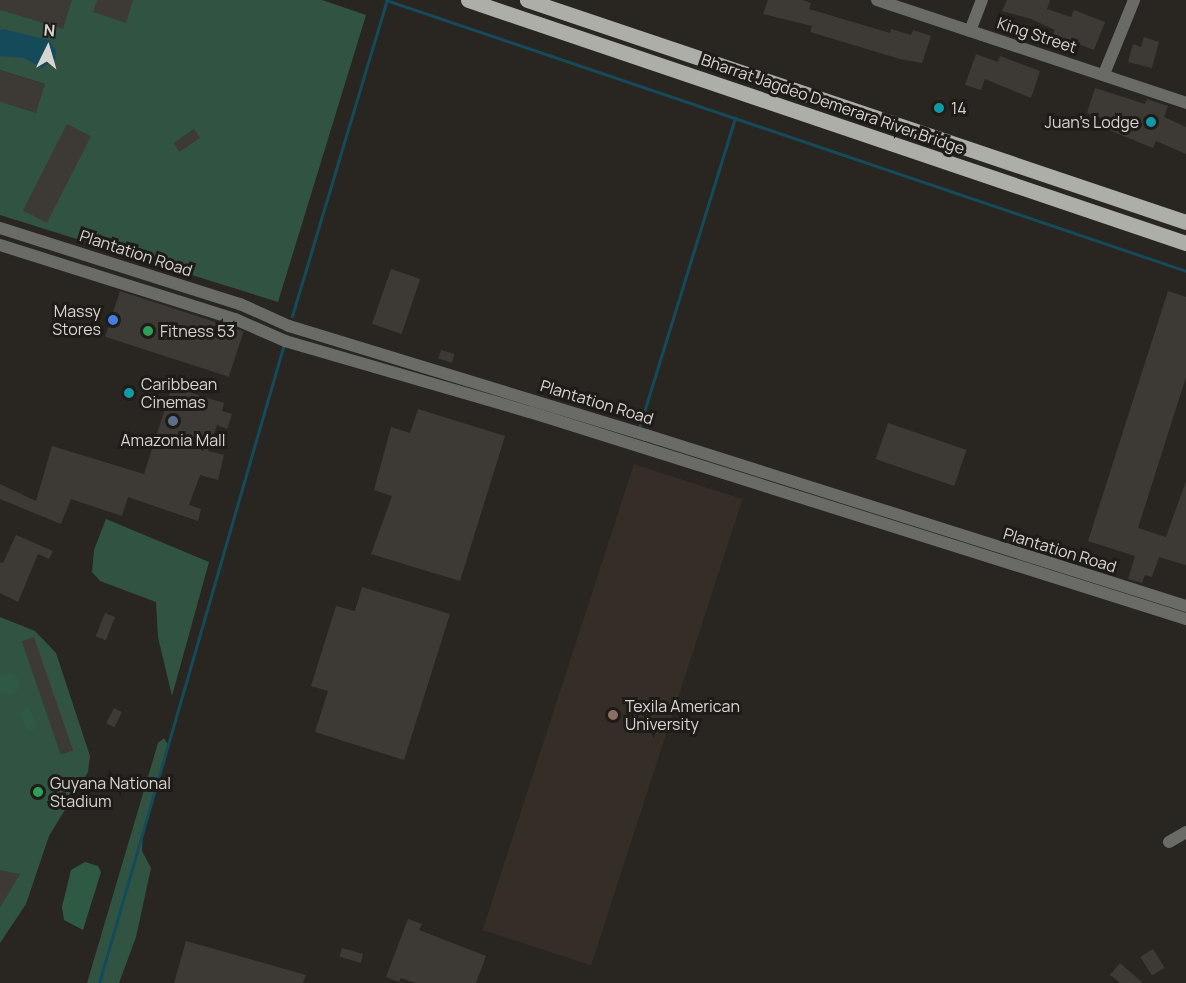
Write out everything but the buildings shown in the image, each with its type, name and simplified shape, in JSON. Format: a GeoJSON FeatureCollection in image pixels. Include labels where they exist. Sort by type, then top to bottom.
{"type":"FeatureCollection","features":[{"type":"Feature","properties":{"kind":"main road","name":"Bharrat Jagdeo Demerara River Bridge"},"geometry":{"type":"LineString","coordinates":[[468,0],[1186,243]]}},
{"type":"Feature","properties":{"kind":"main road","name":"Bharrat Jagdeo Demerara River Bridge"},"geometry":{"type":"LineString","coordinates":[[527,0],[964,145],[1186,222]]}},
{"type":"Feature","properties":{"kind":"street","name":"King Street"},"geometry":{"type":"LineString","coordinates":[[877,0],[1186,103]]}},
{"type":"Feature","properties":{"kind":"street"},"geometry":{"type":"LineString","coordinates":[[970,32],[982,0]]}},
{"type":"Feature","properties":{"kind":"street"},"geometry":{"type":"LineString","coordinates":[[1104,74],[1134,0]]}},
{"type":"Feature","properties":{"kind":"street","name":"Plantation Road"},"geometry":{"type":"LineString","coordinates":[[0,228],[240,304],[289,326],[646,435],[1186,606]]}},
{"type":"Feature","properties":{"kind":"street","name":"Plantation Road"},"geometry":{"type":"LineString","coordinates":[[0,245],[235,319],[285,341],[530,412],[1186,619]]}},
{"type":"Feature","properties":{"kind":"street"},"geometry":{"type":"LineString","coordinates":[[1169,842],[1186,832]]}},
{"type":"Feature","properties":{"kind":"shaded area","name":"Texila American University"},"geometry":{"type":"Polygon","coordinates":[[[634,464],[742,499],[591,965],[483,930],[634,464]]]}},
{"type":"Feature","properties":{"kind":"green space"},"geometry":{"type":"Polygon","coordinates":[[[69,0],[322,0],[366,15],[278,302],[0,215],[0,102],[45,84],[0,70],[0,10],[69,0]]]}},
{"type":"Feature","properties":{"kind":"green space"},"geometry":{"type":"Polygon","coordinates":[[[106,519],[209,562],[172,696],[158,637],[156,602],[100,581],[92,572],[94,550],[106,519]]]}},
{"type":"Feature","properties":{"kind":"green space","name":"Guyana National Stadium"},"geometry":{"type":"Polygon","coordinates":[[[0,617],[35,631],[56,653],[90,756],[88,772],[49,836],[26,904],[0,943],[0,617]]]}},
{"type":"Feature","properties":{"kind":"green space"},"geometry":{"type":"Polygon","coordinates":[[[9,674],[16,677],[19,684],[16,691],[9,694],[2,691],[-1,684],[2,677],[9,674]]]}},
{"type":"Feature","properties":{"kind":"green space"},"geometry":{"type":"Polygon","coordinates":[[[29,706],[37,725],[32,731],[27,730],[20,713],[29,706]]]}},
{"type":"Feature","properties":{"kind":"green space"},"geometry":{"type":"Polygon","coordinates":[[[164,738],[168,745],[143,830],[142,851],[151,868],[136,937],[119,983],[87,983],[158,743],[164,738]]]}},
{"type":"Feature","properties":{"kind":"green space"},"geometry":{"type":"Polygon","coordinates":[[[85,862],[98,866],[101,872],[83,930],[64,920],[62,907],[71,870],[85,862]]]}},
{"type":"Feature","properties":{"kind":"water"},"geometry":{"type":"Polygon","coordinates":[[[0,30],[49,40],[56,51],[55,59],[42,68],[24,58],[0,56],[0,30]]]}},
{"type":"Feature","properties":{"kind":"waterway"},"geometry":{"type":"LineString","coordinates":[[386,0],[1186,271]]}},
{"type":"Feature","properties":{"kind":"waterway"},"geometry":{"type":"LineString","coordinates":[[292,316],[387,0]]}},
{"type":"Feature","properties":{"kind":"waterway"},"geometry":{"type":"LineString","coordinates":[[639,428],[735,118]]}},
{"type":"Feature","properties":{"kind":"waterway"},"geometry":{"type":"LineString","coordinates":[[99,983],[283,347]]}},
{"type":"Feature","properties":{"kind":"place","name":"14"},"geometry":{"type":"Point","coordinates":[939,108]}},
{"type":"Feature","properties":{"kind":"place","name":"Juan's Lodge"},"geometry":{"type":"Point","coordinates":[1151,122]}},
{"type":"Feature","properties":{"kind":"place","name":"Massy Stores"},"geometry":{"type":"Point","coordinates":[113,320]}},
{"type":"Feature","properties":{"kind":"place","name":"Fitness 53"},"geometry":{"type":"Point","coordinates":[148,331]}},
{"type":"Feature","properties":{"kind":"place","name":"Caribbean Cinemas"},"geometry":{"type":"Point","coordinates":[129,393]}},
{"type":"Feature","properties":{"kind":"place","name":"Amazonia Mall"},"geometry":{"type":"Point","coordinates":[173,421]}},
{"type":"Feature","properties":{"kind":"place","name":"Texila American University"},"geometry":{"type":"Point","coordinates":[613,715]}},
{"type":"Feature","properties":{"kind":"place","name":"Guyana National Stadium"},"geometry":{"type":"Point","coordinates":[38,792]}}]}
